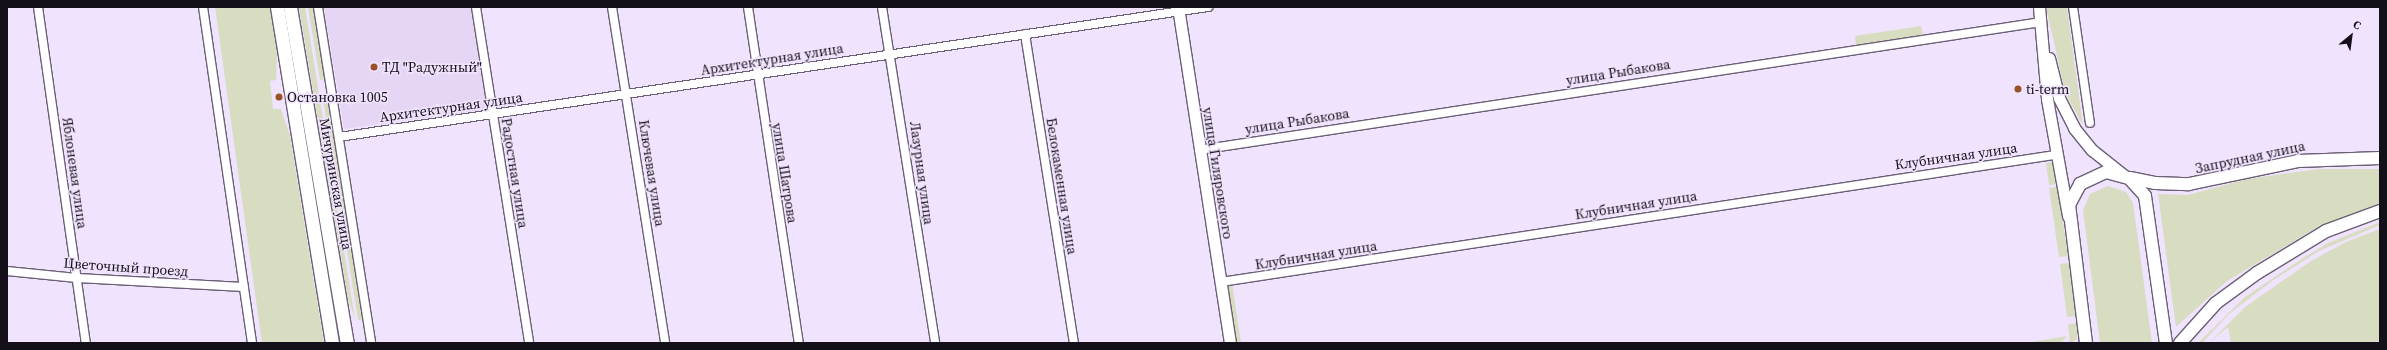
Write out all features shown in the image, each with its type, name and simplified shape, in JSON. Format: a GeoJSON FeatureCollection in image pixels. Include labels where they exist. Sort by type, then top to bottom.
{"type":"FeatureCollection","features":[{"type":"Feature","properties":{"kind":"main road","name":"Мичуринская улица"},"geometry":{"type":"LineString","coordinates":[[277,7],[332,343]]}},
{"type":"Feature","properties":{"kind":"main road","name":"Мичуринская улица"},"geometry":{"type":"LineString","coordinates":[[290,7],[347,343]]}},
{"type":"Feature","properties":{"kind":"main road","name":"Запрудная улица"},"geometry":{"type":"LineString","coordinates":[[2086,343],[2069,218],[2071,199],[2084,180],[2106,172],[2155,183],[2189,184],[2298,160],[2380,158]]}},
{"type":"Feature","properties":{"kind":"main road"},"geometry":{"type":"LineString","coordinates":[[2127,177],[2138,186],[2147,202],[2166,343]]}},
{"type":"Feature","properties":{"kind":"main road"},"geometry":{"type":"LineString","coordinates":[[2180,343],[2216,303],[2257,273],[2320,234],[2380,211]]}},
{"type":"Feature","properties":{"kind":"street","name":"Яблоневая улица"},"geometry":{"type":"LineString","coordinates":[[38,7],[86,343]]}},
{"type":"Feature","properties":{"kind":"street"},"geometry":{"type":"LineString","coordinates":[[204,7],[252,343]]}},
{"type":"Feature","properties":{"kind":"street"},"geometry":{"type":"LineString","coordinates":[[318,7],[340,137],[371,343]]}},
{"type":"Feature","properties":{"kind":"street","name":"Радостная улица"},"geometry":{"type":"LineString","coordinates":[[476,7],[529,343]]}},
{"type":"Feature","properties":{"kind":"street","name":"Ключевая улица"},"geometry":{"type":"LineString","coordinates":[[612,7],[665,343]]}},
{"type":"Feature","properties":{"kind":"street","name":"улица Шатрова"},"geometry":{"type":"LineString","coordinates":[[748,7],[799,343]]}},
{"type":"Feature","properties":{"kind":"street","name":"Лазурная улица"},"geometry":{"type":"LineString","coordinates":[[882,7],[892,54],[935,343]]}},
{"type":"Feature","properties":{"kind":"street","name":"Архитектурная улица"},"geometry":{"type":"LineString","coordinates":[[340,137],[626,95],[1178,9],[1208,7]]}},
{"type":"Feature","properties":{"kind":"street"},"geometry":{"type":"LineString","coordinates":[[2039,7],[2045,78],[2055,155],[2069,218]]}},
{"type":"Feature","properties":{"kind":"street"},"geometry":{"type":"LineString","coordinates":[[2073,7],[2090,123]]}},
{"type":"Feature","properties":{"kind":"street","name":"улица Гиляровского"},"geometry":{"type":"LineString","coordinates":[[1178,9],[1230,343]]}},
{"type":"Feature","properties":{"kind":"street"},"geometry":{"type":"LineString","coordinates":[[2041,22],[2061,102],[2087,144],[2127,177]]}},
{"type":"Feature","properties":{"kind":"street","name":"улица Рыбакова"},"geometry":{"type":"LineString","coordinates":[[1199,150],[2041,22]]}},
{"type":"Feature","properties":{"kind":"street","name":"Белокаменная улица"},"geometry":{"type":"LineString","coordinates":[[1025,34],[1074,343]]}},
{"type":"Feature","properties":{"kind":"street","name":"Клубничная улица"},"geometry":{"type":"LineString","coordinates":[[1221,282],[2055,155]]}},
{"type":"Feature","properties":{"kind":"street","name":"Цветочный проезд"},"geometry":{"type":"LineString","coordinates":[[7,271],[77,278],[244,287]]}},
{"type":"Feature","properties":{"kind":"shaded area"},"geometry":{"type":"Polygon","coordinates":[[[324,7],[471,7],[488,109],[344,129],[324,7]]]}},
{"type":"Feature","properties":{"kind":"green space"},"geometry":{"type":"Polygon","coordinates":[[[215,7],[270,7],[277,53],[276,80],[270,81],[273,109],[281,109],[290,136],[324,343],[262,343],[215,7]]]}},
{"type":"Feature","properties":{"kind":"green space"},"geometry":{"type":"Polygon","coordinates":[[[299,7],[305,7],[355,319],[348,299],[299,7]]]}},
{"type":"Feature","properties":{"kind":"green space"},"geometry":{"type":"Polygon","coordinates":[[[308,7],[314,7],[325,79],[320,80],[308,7]]]}},
{"type":"Feature","properties":{"kind":"green space"},"geometry":{"type":"Polygon","coordinates":[[[2046,7],[2067,7],[2083,126],[2065,92],[2046,7]]]}},
{"type":"Feature","properties":{"kind":"green space"},"geometry":{"type":"Polygon","coordinates":[[[1921,26],[1923,37],[1856,46],[1855,36],[1921,26]]]}},
{"type":"Feature","properties":{"kind":"green space"},"geometry":{"type":"Polygon","coordinates":[[[328,98],[363,319],[358,320],[323,99],[328,98]]]}},
{"type":"Feature","properties":{"kind":"green space"},"geometry":{"type":"Polygon","coordinates":[[[2055,161],[2058,184],[2049,185],[2046,163],[2055,161]]]}},
{"type":"Feature","properties":{"kind":"green space"},"geometry":{"type":"Polygon","coordinates":[[[2319,169],[2380,169],[2380,203],[2311,231],[2227,281],[2176,327],[2158,194],[2188,195],[2247,179],[2319,169]]]}},
{"type":"Feature","properties":{"kind":"green space"},"geometry":{"type":"Polygon","coordinates":[[[2108,186],[2126,192],[2133,203],[2152,343],[2100,343],[2083,210],[2090,194],[2108,186]]]}},
{"type":"Feature","properties":{"kind":"green space"},"geometry":{"type":"Polygon","coordinates":[[[2058,187],[2068,256],[2059,257],[2049,188],[2058,187]]]}},
{"type":"Feature","properties":{"kind":"green space"},"geometry":{"type":"Polygon","coordinates":[[[2380,222],[2380,225],[2319,251],[2272,281],[2229,314],[2202,343],[2198,343],[2245,297],[2300,260],[2328,243],[2380,222]]]}},
{"type":"Feature","properties":{"kind":"green space"},"geometry":{"type":"Polygon","coordinates":[[[2380,229],[2380,343],[2231,343],[2228,327],[2209,343],[2245,307],[2311,261],[2346,242],[2380,229]]]}},
{"type":"Feature","properties":{"kind":"green space"},"geometry":{"type":"Polygon","coordinates":[[[2069,263],[2076,316],[2067,317],[2060,264],[2069,263]]]}},
{"type":"Feature","properties":{"kind":"green space"},"geometry":{"type":"Polygon","coordinates":[[[1232,283],[1241,343],[1232,343],[1226,289],[1232,283]]]}},
{"type":"Feature","properties":{"kind":"green space"},"geometry":{"type":"Polygon","coordinates":[[[2077,323],[2077,339],[2070,343],[2068,324],[2077,323]]]}},
{"type":"Feature","properties":{"kind":"green space"},"geometry":{"type":"Polygon","coordinates":[[[2067,336],[2061,343],[2026,343],[2067,336]]]}},
{"type":"Feature","properties":{"kind":"place","name":"ТД \"Радужный\""},"geometry":{"type":"Point","coordinates":[374,67]}},
{"type":"Feature","properties":{"kind":"place","name":"ti-term"},"geometry":{"type":"Point","coordinates":[2018,89]}},
{"type":"Feature","properties":{"kind":"place","name":"Остановка 1005"},"geometry":{"type":"Point","coordinates":[279,97]}}]}
